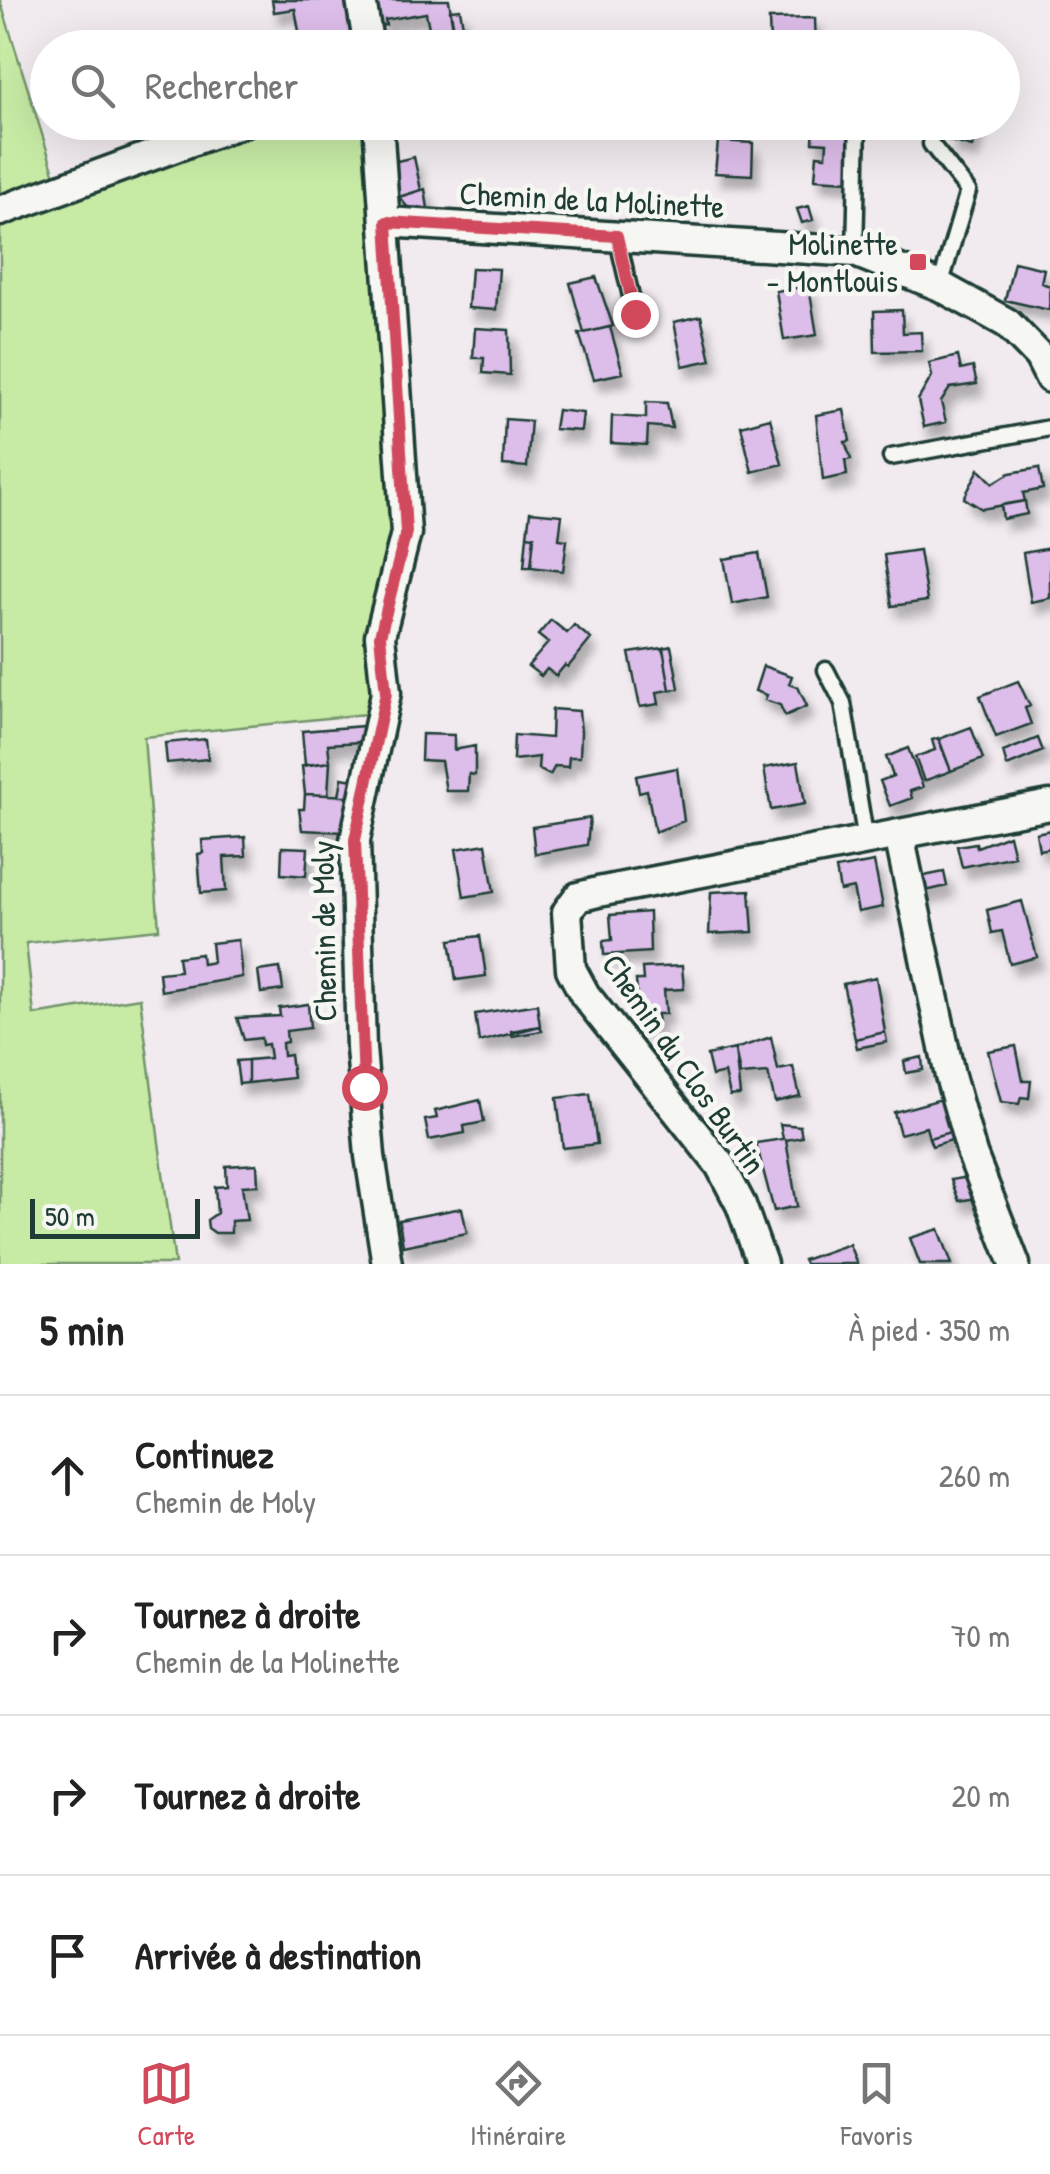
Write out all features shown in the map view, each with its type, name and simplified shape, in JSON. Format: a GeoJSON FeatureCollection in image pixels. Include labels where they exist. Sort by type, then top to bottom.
{"type":"FeatureCollection","features":[{"type":"Feature","properties":{"kind":"street"},"geometry":{"type":"LineString","coordinates":[[360,0],[366,30]]}},
{"type":"Feature","properties":{"kind":"street"},"geometry":{"type":"LineString","coordinates":[[0,211],[194,140]]}},
{"type":"Feature","properties":{"kind":"street","name":"Chemin de Moly"},"geometry":{"type":"LineString","coordinates":[[380,140],[406,532],[380,636],[386,693],[355,840],[361,1048],[370,1156],[387,1264]]}},
{"type":"Feature","properties":{"kind":"street","name":"Chemin de la Molinette"},"geometry":{"type":"LineString","coordinates":[[387,222],[854,252],[940,286],[1007,323],[1046,362]]}},
{"type":"Feature","properties":{"kind":"street","name":"Chemin du Clos Burtin"},"geometry":{"type":"LineString","coordinates":[[762,1264],[741,1205],[720,1165],[585,995],[572,970],[567,912],[578,897],[598,892],[1050,805]]}},
{"type":"Feature","properties":{"kind":"street"},"geometry":{"type":"LineString","coordinates":[[899,835],[950,1076],[972,1154],[1015,1264]]}},
{"type":"Feature","properties":{"kind":"lane"},"geometry":{"type":"LineString","coordinates":[[854,252],[857,140]]}},
{"type":"Feature","properties":{"kind":"lane"},"geometry":{"type":"LineString","coordinates":[[930,144],[968,191],[940,286]]}},
{"type":"Feature","properties":{"kind":"lane"},"geometry":{"type":"LineString","coordinates":[[617,236],[635,314]]}},
{"type":"Feature","properties":{"kind":"lane"},"geometry":{"type":"LineString","coordinates":[[890,456],[1050,428]]}},
{"type":"Feature","properties":{"kind":"lane"},"geometry":{"type":"LineString","coordinates":[[826,670],[842,703],[866,841]]}},
{"type":"Feature","properties":{"kind":"green space"},"geometry":{"type":"Polygon","coordinates":[[[0,0],[30,96],[30,140],[44,140],[62,198],[227,140],[369,140],[399,537],[366,714],[144,737],[159,929],[26,943],[34,1015],[140,998],[175,1264],[0,1264],[0,0]]]}},
{"type":"Feature","properties":{"kind":"building"},"geometry":{"type":"Polygon","coordinates":[[[272,0],[351,0],[356,30],[299,30],[295,9],[274,12],[272,0]]]}},
{"type":"Feature","properties":{"kind":"building"},"geometry":{"type":"Polygon","coordinates":[[[375,0],[449,0],[454,30],[429,30],[426,13],[385,20],[386,25],[380,26],[375,0]]]}},
{"type":"Feature","properties":{"kind":"building"},"geometry":{"type":"Polygon","coordinates":[[[460,9],[464,30],[453,30],[450,10],[460,9]]]}},
{"type":"Feature","properties":{"kind":"building"},"geometry":{"type":"Polygon","coordinates":[[[815,18],[815,30],[769,30],[769,19],[815,18]]]}},
{"type":"Feature","properties":{"kind":"building"},"geometry":{"type":"Polygon","coordinates":[[[851,140],[849,181],[815,179],[817,155],[826,156],[827,143],[813,142],[851,140]]]}},
{"type":"Feature","properties":{"kind":"building"},"geometry":{"type":"Polygon","coordinates":[[[950,140],[974,140],[972,147],[950,140]]]}},
{"type":"Feature","properties":{"kind":"building"},"geometry":{"type":"Polygon","coordinates":[[[718,141],[753,143],[752,175],[715,173],[718,141]]]}},
{"type":"Feature","properties":{"kind":"building"},"geometry":{"type":"Polygon","coordinates":[[[414,157],[421,190],[399,197],[393,162],[414,157]]]}},
{"type":"Feature","properties":{"kind":"building"},"geometry":{"type":"Polygon","coordinates":[[[425,189],[429,215],[410,210],[399,197],[425,189]]]}},
{"type":"Feature","properties":{"kind":"building"},"geometry":{"type":"Polygon","coordinates":[[[809,206],[813,220],[802,223],[797,209],[809,206]]]}},
{"type":"Feature","properties":{"kind":"building"},"geometry":{"type":"Polygon","coordinates":[[[1014,262],[1044,269],[1041,283],[1050,286],[1049,310],[1005,300],[1014,262]]]}},
{"type":"Feature","properties":{"kind":"building"},"geometry":{"type":"Polygon","coordinates":[[[471,268],[499,269],[496,310],[468,308],[471,268]]]}},
{"type":"Feature","properties":{"kind":"building"},"geometry":{"type":"Polygon","coordinates":[[[596,277],[613,326],[584,333],[570,283],[596,277]]]}},
{"type":"Feature","properties":{"kind":"building"},"geometry":{"type":"Polygon","coordinates":[[[809,286],[817,335],[784,340],[776,291],[809,286]]]}},
{"type":"Feature","properties":{"kind":"building"},"geometry":{"type":"Polygon","coordinates":[[[902,310],[903,333],[921,332],[922,351],[875,352],[874,311],[902,310]]]}},
{"type":"Feature","properties":{"kind":"building"},"geometry":{"type":"Polygon","coordinates":[[[701,316],[711,360],[683,366],[674,322],[701,316]]]}},
{"type":"Feature","properties":{"kind":"building"},"geometry":{"type":"Polygon","coordinates":[[[610,327],[623,373],[594,379],[579,334],[610,327]]]}},
{"type":"Feature","properties":{"kind":"building"},"geometry":{"type":"Polygon","coordinates":[[[475,328],[509,330],[510,375],[483,373],[484,358],[473,358],[475,328]]]}},
{"type":"Feature","properties":{"kind":"building"},"geometry":{"type":"Polygon","coordinates":[[[958,356],[961,370],[973,367],[977,384],[950,388],[941,402],[946,422],[924,427],[918,400],[932,376],[929,363],[958,356]]]}},
{"type":"Feature","properties":{"kind":"building"},"geometry":{"type":"Polygon","coordinates":[[[646,402],[667,403],[672,428],[648,426],[647,445],[611,443],[612,416],[646,418],[646,402]]]}},
{"type":"Feature","properties":{"kind":"building"},"geometry":{"type":"Polygon","coordinates":[[[557,410],[583,413],[581,431],[554,429],[557,410]]]}},
{"type":"Feature","properties":{"kind":"building"},"geometry":{"type":"Polygon","coordinates":[[[844,410],[850,441],[845,442],[851,459],[845,460],[847,475],[823,480],[816,415],[844,410]]]}},
{"type":"Feature","properties":{"kind":"building"},"geometry":{"type":"Polygon","coordinates":[[[770,418],[782,464],[752,472],[741,426],[770,418]]]}},
{"type":"Feature","properties":{"kind":"building"},"geometry":{"type":"Polygon","coordinates":[[[505,419],[531,421],[527,467],[503,465],[505,419]]]}},
{"type":"Feature","properties":{"kind":"building"},"geometry":{"type":"Polygon","coordinates":[[[1039,468],[1043,489],[1023,493],[1025,501],[982,509],[964,498],[979,469],[993,483],[1010,473],[1039,468]]]}},
{"type":"Feature","properties":{"kind":"building"},"geometry":{"type":"Polygon","coordinates":[[[1025,501],[1027,514],[1003,519],[1001,505],[1025,501]]]}},
{"type":"Feature","properties":{"kind":"building"},"geometry":{"type":"Polygon","coordinates":[[[530,512],[562,515],[559,539],[567,540],[563,571],[531,567],[534,536],[527,535],[530,512]]]}},
{"type":"Feature","properties":{"kind":"building"},"geometry":{"type":"Polygon","coordinates":[[[527,535],[534,536],[531,567],[524,567],[527,535]]]}},
{"type":"Feature","properties":{"kind":"building"},"geometry":{"type":"Polygon","coordinates":[[[1050,548],[1050,598],[1031,602],[1023,553],[1050,548]]]}},
{"type":"Feature","properties":{"kind":"building"},"geometry":{"type":"Polygon","coordinates":[[[919,550],[927,601],[892,606],[884,555],[919,550]]]}},
{"type":"Feature","properties":{"kind":"building"},"geometry":{"type":"Polygon","coordinates":[[[759,553],[767,597],[732,604],[724,559],[759,553]]]}},
{"type":"Feature","properties":{"kind":"building"},"geometry":{"type":"Polygon","coordinates":[[[551,620],[567,633],[574,625],[591,639],[556,676],[547,669],[541,676],[528,666],[548,643],[538,635],[551,620]]]}},
{"type":"Feature","properties":{"kind":"building"},"geometry":{"type":"Polygon","coordinates":[[[671,646],[679,688],[670,690],[663,648],[671,646]]]}},
{"type":"Feature","properties":{"kind":"building"},"geometry":{"type":"Polygon","coordinates":[[[663,648],[670,690],[657,692],[659,704],[640,707],[629,653],[663,648]]]}},
{"type":"Feature","properties":{"kind":"building"},"geometry":{"type":"Polygon","coordinates":[[[763,666],[792,676],[789,684],[798,687],[807,706],[785,716],[780,705],[755,691],[763,666]]]}},
{"type":"Feature","properties":{"kind":"building"},"geometry":{"type":"Polygon","coordinates":[[[1018,681],[1030,706],[1025,708],[1031,724],[996,737],[980,696],[1018,681]]]}},
{"type":"Feature","properties":{"kind":"building"},"geometry":{"type":"Polygon","coordinates":[[[552,709],[579,711],[581,732],[580,757],[569,757],[568,767],[555,766],[550,775],[538,769],[539,757],[513,760],[514,735],[551,738],[552,709]]]}},
{"type":"Feature","properties":{"kind":"building"},"geometry":{"type":"Polygon","coordinates":[[[364,726],[361,742],[328,744],[330,762],[305,765],[302,731],[364,726]]]}},
{"type":"Feature","properties":{"kind":"building"},"geometry":{"type":"Polygon","coordinates":[[[971,727],[983,759],[951,771],[939,739],[971,727]]]}},
{"type":"Feature","properties":{"kind":"building"},"geometry":{"type":"Polygon","coordinates":[[[422,734],[454,735],[454,750],[475,746],[475,775],[469,774],[468,791],[446,791],[441,761],[421,760],[422,734]]]}},
{"type":"Feature","properties":{"kind":"building"},"geometry":{"type":"Polygon","coordinates":[[[938,738],[951,771],[924,781],[915,757],[935,750],[932,740],[938,738]]]}},
{"type":"Feature","properties":{"kind":"building"},"geometry":{"type":"Polygon","coordinates":[[[1038,738],[1043,751],[1007,766],[1003,752],[1038,738]]]}},
{"type":"Feature","properties":{"kind":"building"},"geometry":{"type":"Polygon","coordinates":[[[206,739],[208,759],[167,763],[165,743],[206,739]]]}},
{"type":"Feature","properties":{"kind":"building"},"geometry":{"type":"Polygon","coordinates":[[[908,748],[923,787],[910,791],[912,798],[890,806],[880,781],[893,776],[886,757],[908,748]]]}},
{"type":"Feature","properties":{"kind":"building"},"geometry":{"type":"Polygon","coordinates":[[[330,762],[328,795],[305,794],[302,766],[330,762]]]}},
{"type":"Feature","properties":{"kind":"building"},"geometry":{"type":"Polygon","coordinates":[[[798,762],[805,804],[771,810],[764,768],[798,762]]]}},
{"type":"Feature","properties":{"kind":"building"},"geometry":{"type":"Polygon","coordinates":[[[677,768],[684,821],[655,832],[647,790],[639,792],[636,776],[677,768]]]}},
{"type":"Feature","properties":{"kind":"building"},"geometry":{"type":"Polygon","coordinates":[[[342,778],[353,780],[350,796],[339,796],[342,778]]]}},
{"type":"Feature","properties":{"kind":"building"},"geometry":{"type":"Polygon","coordinates":[[[305,794],[350,796],[344,832],[302,830],[299,809],[304,809],[305,794]]]}},
{"type":"Feature","properties":{"kind":"building"},"geometry":{"type":"Polygon","coordinates":[[[590,818],[587,845],[535,854],[532,827],[590,818]]]}},
{"type":"Feature","properties":{"kind":"building"},"geometry":{"type":"Polygon","coordinates":[[[1050,830],[1050,848],[1039,850],[1036,833],[1050,830]]]}},
{"type":"Feature","properties":{"kind":"building"},"geometry":{"type":"Polygon","coordinates":[[[1009,835],[1014,856],[962,867],[957,846],[976,843],[977,847],[1009,835]]]}},
{"type":"Feature","properties":{"kind":"building"},"geometry":{"type":"Polygon","coordinates":[[[245,837],[246,856],[224,857],[226,891],[201,893],[198,854],[203,853],[202,840],[245,837]]]}},
{"type":"Feature","properties":{"kind":"building"},"geometry":{"type":"Polygon","coordinates":[[[486,844],[494,892],[464,897],[456,849],[486,844]]]}},
{"type":"Feature","properties":{"kind":"building"},"geometry":{"type":"Polygon","coordinates":[[[282,847],[308,848],[306,876],[281,874],[282,847]]]}},
{"type":"Feature","properties":{"kind":"building"},"geometry":{"type":"Polygon","coordinates":[[[874,862],[883,907],[858,912],[853,888],[840,891],[836,869],[874,862]]]}},
{"type":"Feature","properties":{"kind":"building"},"geometry":{"type":"Polygon","coordinates":[[[944,872],[947,886],[917,893],[914,878],[944,872]]]}},
{"type":"Feature","properties":{"kind":"building"},"geometry":{"type":"Polygon","coordinates":[[[750,890],[753,932],[709,934],[711,892],[750,890]]]}},
{"type":"Feature","properties":{"kind":"building"},"geometry":{"type":"Polygon","coordinates":[[[1022,901],[1037,957],[1010,964],[1002,931],[992,933],[987,910],[1022,901]]]}},
{"type":"Feature","properties":{"kind":"building"},"geometry":{"type":"Polygon","coordinates":[[[649,912],[650,952],[604,955],[603,941],[612,940],[610,915],[649,912]]]}},
{"type":"Feature","properties":{"kind":"building"},"geometry":{"type":"Polygon","coordinates":[[[480,936],[486,976],[456,980],[450,940],[480,936]]]}},
{"type":"Feature","properties":{"kind":"building"},"geometry":{"type":"Polygon","coordinates":[[[238,940],[242,977],[161,991],[159,973],[180,971],[178,957],[201,954],[202,964],[213,962],[211,943],[238,940]]]}},
{"type":"Feature","properties":{"kind":"building"},"geometry":{"type":"Polygon","coordinates":[[[682,966],[684,989],[664,990],[666,1014],[657,1014],[658,1026],[639,1027],[636,980],[643,980],[642,968],[682,966]]]}},
{"type":"Feature","properties":{"kind":"building"},"geometry":{"type":"Polygon","coordinates":[[[280,968],[283,990],[261,993],[258,971],[280,968]]]}},
{"type":"Feature","properties":{"kind":"building"},"geometry":{"type":"Polygon","coordinates":[[[876,977],[885,1032],[855,1039],[843,984],[876,977]]]}},
{"type":"Feature","properties":{"kind":"building"},"geometry":{"type":"Polygon","coordinates":[[[308,1004],[310,1028],[286,1031],[287,1042],[282,1043],[283,1056],[290,1055],[293,1078],[248,1083],[248,1060],[270,1058],[268,1044],[262,1045],[261,1038],[244,1040],[237,1018],[280,1016],[279,1008],[308,1004]]]}},
{"type":"Feature","properties":{"kind":"building"},"geometry":{"type":"Polygon","coordinates":[[[537,1004],[540,1026],[479,1042],[475,1014],[537,1004]]]}},
{"type":"Feature","properties":{"kind":"building"},"geometry":{"type":"Polygon","coordinates":[[[540,1026],[542,1031],[512,1036],[511,1031],[540,1026]]]}},
{"type":"Feature","properties":{"kind":"building"},"geometry":{"type":"Polygon","coordinates":[[[885,1032],[887,1042],[857,1048],[855,1039],[885,1032]]]}},
{"type":"Feature","properties":{"kind":"building"},"geometry":{"type":"Polygon","coordinates":[[[771,1037],[778,1070],[793,1067],[800,1096],[775,1102],[768,1073],[740,1075],[735,1049],[771,1037]]]}},
{"type":"Feature","properties":{"kind":"building"},"geometry":{"type":"Polygon","coordinates":[[[1016,1046],[1023,1081],[1031,1081],[1029,1098],[1021,1097],[1019,1104],[1001,1102],[988,1051],[1016,1046]]]}},
{"type":"Feature","properties":{"kind":"building"},"geometry":{"type":"Polygon","coordinates":[[[735,1049],[740,1095],[730,1096],[725,1073],[712,1076],[707,1055],[735,1049]]]}},
{"type":"Feature","properties":{"kind":"building"},"geometry":{"type":"Polygon","coordinates":[[[922,1057],[923,1070],[906,1073],[904,1061],[922,1057]]]}},
{"type":"Feature","properties":{"kind":"building"},"geometry":{"type":"Polygon","coordinates":[[[248,1060],[248,1083],[239,1084],[236,1061],[248,1060]]]}},
{"type":"Feature","properties":{"kind":"building"},"geometry":{"type":"Polygon","coordinates":[[[590,1094],[597,1144],[563,1148],[557,1098],[590,1094]]]}},
{"type":"Feature","properties":{"kind":"building"},"geometry":{"type":"Polygon","coordinates":[[[945,1098],[954,1131],[929,1138],[926,1127],[900,1134],[894,1112],[945,1098]]]}},
{"type":"Feature","properties":{"kind":"building"},"geometry":{"type":"Polygon","coordinates":[[[480,1100],[484,1122],[464,1126],[465,1133],[429,1140],[425,1120],[437,1118],[435,1111],[480,1100]]]}},
{"type":"Feature","properties":{"kind":"building"},"geometry":{"type":"Polygon","coordinates":[[[780,1124],[800,1126],[802,1137],[786,1140],[797,1206],[774,1211],[756,1143],[783,1139],[780,1124]]]}},
{"type":"Feature","properties":{"kind":"building"},"geometry":{"type":"Polygon","coordinates":[[[950,1132],[952,1140],[932,1146],[929,1138],[950,1132]]]}},
{"type":"Feature","properties":{"kind":"building"},"geometry":{"type":"Polygon","coordinates":[[[257,1164],[258,1185],[242,1186],[247,1220],[231,1221],[231,1233],[215,1233],[208,1228],[207,1220],[217,1213],[215,1187],[227,1186],[226,1166],[257,1164]]]}},
{"type":"Feature","properties":{"kind":"building"},"geometry":{"type":"Polygon","coordinates":[[[973,1176],[981,1197],[959,1201],[951,1180],[973,1176]]]}},
{"type":"Feature","properties":{"kind":"building"},"geometry":{"type":"Polygon","coordinates":[[[462,1208],[467,1233],[403,1246],[399,1220],[462,1208]]]}},
{"type":"Feature","properties":{"kind":"building"},"geometry":{"type":"Polygon","coordinates":[[[939,1229],[952,1264],[920,1264],[910,1238],[939,1229]]]}},
{"type":"Feature","properties":{"kind":"building"},"geometry":{"type":"Polygon","coordinates":[[[849,1244],[857,1264],[805,1264],[803,1260],[849,1244]]]}},
{"type":"Feature","properties":{"kind":"place","name":"Molinette - Montlouis"},"geometry":{"type":"Point","coordinates":[918,262]}},
{"type":"Feature","properties":{"kind":"route"},"geometry":{"type":"LineString","coordinates":[[364,1087],[355,840],[386,693],[380,636],[406,532],[387,222],[617,236],[635,314]]}}]}
